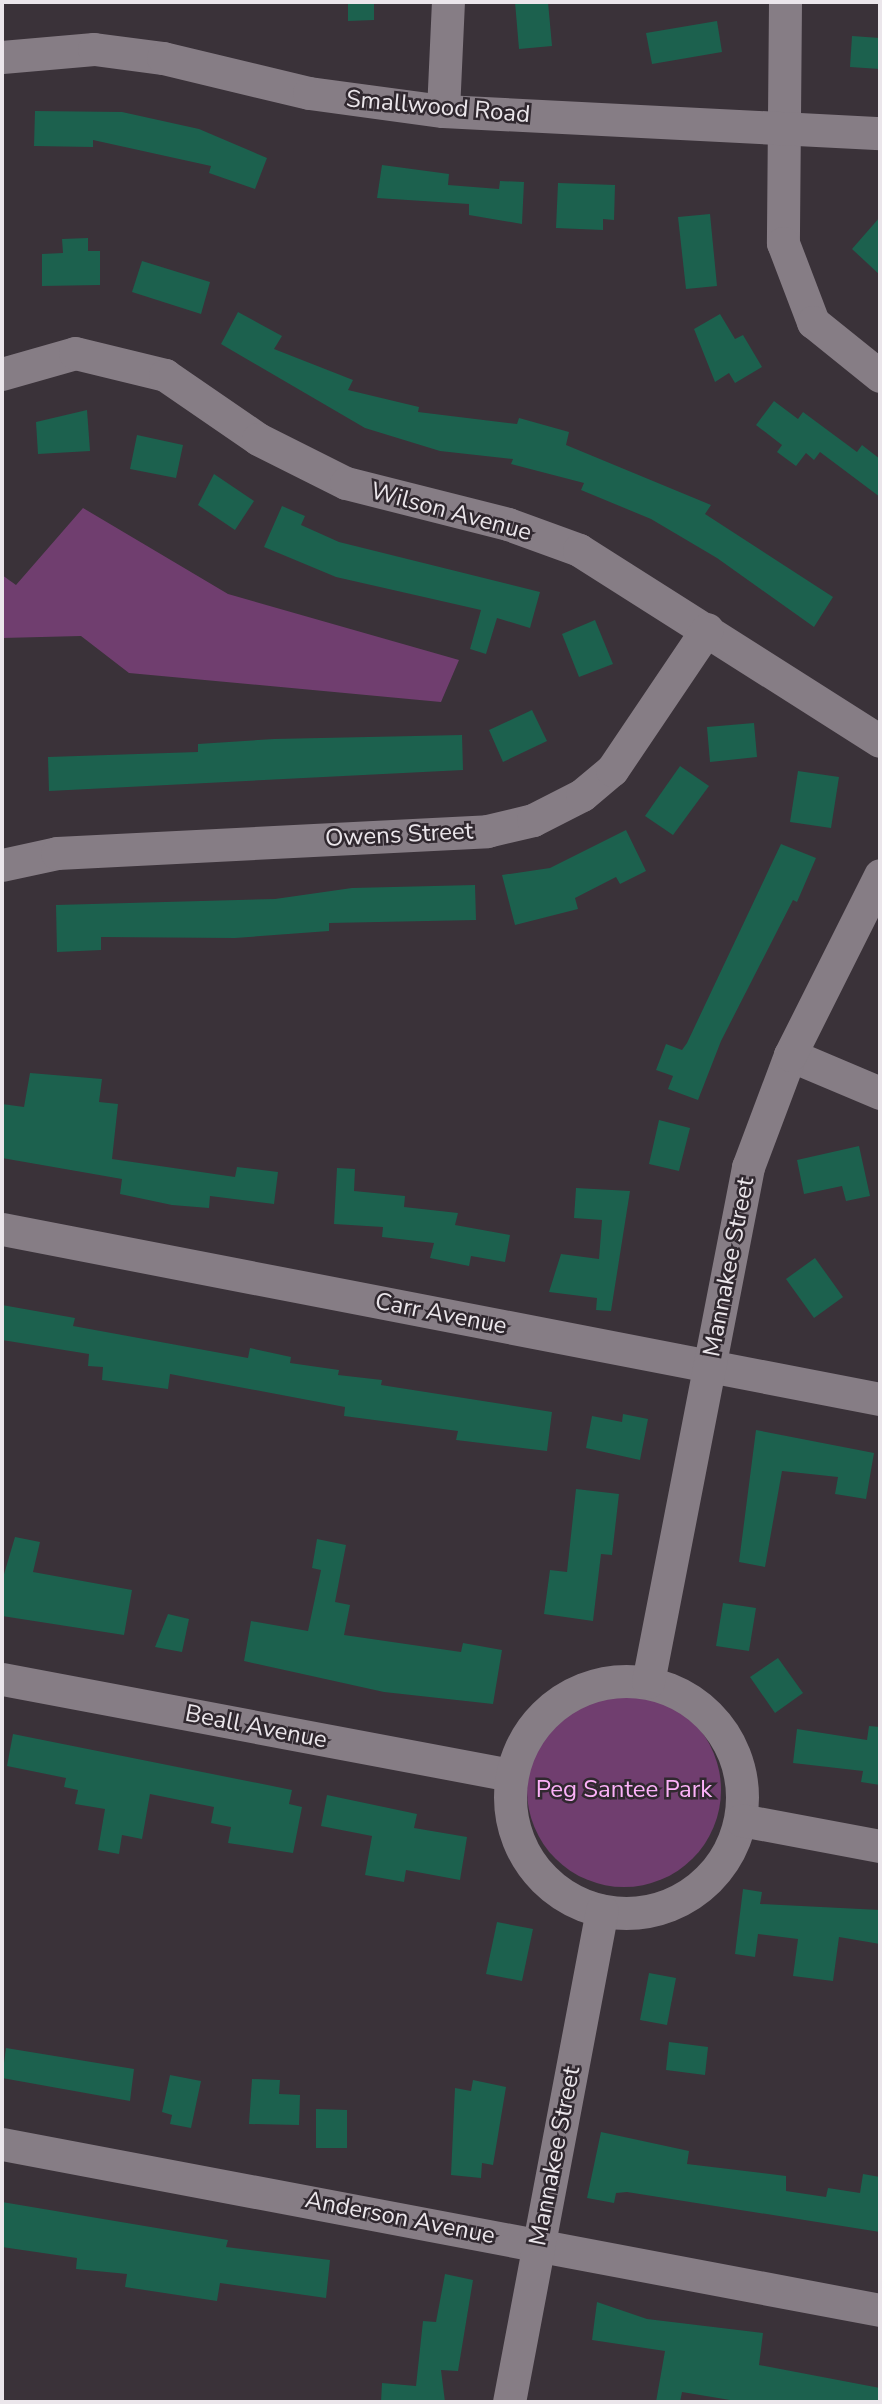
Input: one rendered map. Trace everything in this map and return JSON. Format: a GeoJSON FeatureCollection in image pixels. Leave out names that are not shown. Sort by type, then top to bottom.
{"type":"FeatureCollection","features":[{"type":"Feature","properties":{"kind":"street"},"geometry":{"type":"LineString","coordinates":[[443,111],[448,2]]}},
{"type":"Feature","properties":{"kind":"street"},"geometry":{"type":"LineString","coordinates":[[785,2],[783,243],[795,288],[813,322],[880,376]]}},
{"type":"Feature","properties":{"kind":"street","name":"Smallwood Road"},"geometry":{"type":"LineString","coordinates":[[2,57],[94,49],[163,58],[309,93],[443,111],[880,133]]}},
{"type":"Feature","properties":{"kind":"street","name":"Wilson Avenue"},"geometry":{"type":"LineString","coordinates":[[2,374],[75,353],[135,363],[165,375],[258,439],[346,484],[508,524],[579,550],[707,628],[880,741]]}},
{"type":"Feature","properties":{"kind":"street","name":"Owens Street"},"geometry":{"type":"LineString","coordinates":[[2,865],[57,853],[487,831],[533,820],[582,795],[612,770],[707,628]]}},
{"type":"Feature","properties":{"kind":"street","name":"Mannakee Street"},"geometry":{"type":"LineString","coordinates":[[648,1682],[748,1167],[790,1055],[880,875]]}},
{"type":"Feature","properties":{"kind":"street"},"geometry":{"type":"LineString","coordinates":[[790,1055],[880,1093]]}},
{"type":"Feature","properties":{"kind":"street","name":"Carr Avenue"},"geometry":{"type":"LineString","coordinates":[[2,1229],[880,1399]]}},
{"type":"Feature","properties":{"kind":"street","name":"Beall Avenue"},"geometry":{"type":"LineString","coordinates":[[2,1679],[511,1775]]}},
{"type":"Feature","properties":{"kind":"street"},"geometry":{"type":"LineString","coordinates":[[611,1681],[648,1682],[683,1694],[719,1727],[743,1783],[741,1820],[728,1855],[705,1883],[650,1910],[601,1911],[568,1898],[539,1876],[519,1846],[509,1811],[511,1775],[523,1741],[545,1712],[576,1691],[611,1681]]}},
{"type":"Feature","properties":{"kind":"street"},"geometry":{"type":"LineString","coordinates":[[741,1820],[880,1846]]}},
{"type":"Feature","properties":{"kind":"street","name":"Mannakee Street"},"geometry":{"type":"LineString","coordinates":[[509,2402],[601,1911]]}},
{"type":"Feature","properties":{"kind":"street","name":"Anderson Avenue"},"geometry":{"type":"LineString","coordinates":[[2,2144],[880,2310]]}},
{"type":"Feature","properties":{"kind":"green space"},"geometry":{"type":"Polygon","coordinates":[[[83,508],[228,594],[459,660],[441,702],[129,673],[81,636],[2,638],[2,575],[16,585],[83,508]]]}},
{"type":"Feature","properties":{"kind":"green space","name":"Peg Santee Park"},"geometry":{"type":"Polygon","coordinates":[[[624,1693],[643,1694],[661,1700],[693,1721],[714,1753],[720,1771],[720,1809],[714,1827],[693,1859],[661,1880],[643,1886],[624,1887],[605,1886],[587,1880],[555,1859],[534,1827],[528,1809],[527,1790],[528,1771],[534,1753],[555,1721],[587,1700],[605,1694],[624,1693]]]}},
{"type":"Feature","properties":{"kind":"building"},"geometry":{"type":"Polygon","coordinates":[[[348,2],[374,2],[374,20],[348,21],[348,2]]]}},
{"type":"Feature","properties":{"kind":"building"},"geometry":{"type":"Polygon","coordinates":[[[515,2],[548,2],[552,46],[519,49],[515,2]]]}},
{"type":"Feature","properties":{"kind":"building"},"geometry":{"type":"Polygon","coordinates":[[[717,21],[722,52],[652,64],[646,33],[717,21]]]}},
{"type":"Feature","properties":{"kind":"building"},"geometry":{"type":"Polygon","coordinates":[[[852,36],[880,38],[880,69],[850,67],[852,36]]]}},
{"type":"Feature","properties":{"kind":"building"},"geometry":{"type":"Polygon","coordinates":[[[35,111],[122,112],[199,129],[267,158],[255,189],[209,173],[211,166],[93,140],[93,147],[34,146],[35,111]]]}},
{"type":"Feature","properties":{"kind":"building"},"geometry":{"type":"Polygon","coordinates":[[[382,165],[449,174],[448,185],[499,189],[500,181],[524,182],[522,224],[469,215],[469,204],[377,198],[382,165]]]}},
{"type":"Feature","properties":{"kind":"building"},"geometry":{"type":"Polygon","coordinates":[[[558,183],[615,185],[614,220],[603,219],[603,230],[556,228],[558,183]]]}},
{"type":"Feature","properties":{"kind":"building"},"geometry":{"type":"Polygon","coordinates":[[[710,214],[717,286],[686,289],[678,217],[710,214]]]}},
{"type":"Feature","properties":{"kind":"building"},"geometry":{"type":"Polygon","coordinates":[[[880,217],[880,275],[852,249],[880,217]]]}},
{"type":"Feature","properties":{"kind":"building"},"geometry":{"type":"Polygon","coordinates":[[[88,238],[88,251],[100,251],[100,285],[42,286],[42,254],[63,253],[62,239],[88,238]]]}},
{"type":"Feature","properties":{"kind":"building"},"geometry":{"type":"Polygon","coordinates":[[[142,261],[210,282],[201,314],[132,292],[142,261]]]}},
{"type":"Feature","properties":{"kind":"building"},"geometry":{"type":"Polygon","coordinates":[[[238,312],[282,336],[274,349],[353,380],[348,390],[419,407],[418,412],[517,424],[519,418],[569,432],[566,445],[711,505],[705,514],[833,597],[814,627],[717,558],[651,519],[581,490],[584,483],[511,464],[513,459],[440,451],[365,428],[221,344],[238,312]]]}},
{"type":"Feature","properties":{"kind":"building"},"geometry":{"type":"Polygon","coordinates":[[[720,314],[735,339],[743,335],[762,367],[735,383],[729,373],[715,382],[694,329],[720,314]]]}},
{"type":"Feature","properties":{"kind":"building"},"geometry":{"type":"Polygon","coordinates":[[[774,401],[798,419],[803,412],[857,452],[862,445],[880,459],[880,497],[820,452],[814,460],[806,453],[796,466],[777,452],[782,445],[756,425],[774,401]]]}},
{"type":"Feature","properties":{"kind":"building"},"geometry":{"type":"Polygon","coordinates":[[[87,410],[90,451],[38,454],[36,422],[87,410]]]}},
{"type":"Feature","properties":{"kind":"building"},"geometry":{"type":"Polygon","coordinates":[[[137,435],[183,445],[176,478],[130,469],[137,435]]]}},
{"type":"Feature","properties":{"kind":"building"},"geometry":{"type":"Polygon","coordinates":[[[214,474],[254,501],[235,530],[198,505],[214,474]]]}},
{"type":"Feature","properties":{"kind":"building"},"geometry":{"type":"Polygon","coordinates":[[[282,506],[305,516],[301,525],[339,542],[540,592],[530,628],[497,618],[486,654],[470,649],[481,610],[336,577],[264,547],[282,506]]]}},
{"type":"Feature","properties":{"kind":"building"},"geometry":{"type":"Polygon","coordinates":[[[595,620],[613,664],[579,677],[562,634],[595,620]]]}},
{"type":"Feature","properties":{"kind":"building"},"geometry":{"type":"Polygon","coordinates":[[[532,710],[547,741],[503,762],[489,730],[532,710]]]}},
{"type":"Feature","properties":{"kind":"building"},"geometry":{"type":"Polygon","coordinates":[[[754,723],[757,757],[710,762],[707,727],[754,723]]]}},
{"type":"Feature","properties":{"kind":"building"},"geometry":{"type":"Polygon","coordinates":[[[462,735],[463,770],[49,791],[48,757],[198,752],[198,744],[274,739],[462,735]]]}},
{"type":"Feature","properties":{"kind":"building"},"geometry":{"type":"Polygon","coordinates":[[[680,766],[709,786],[673,835],[645,816],[680,766]]]}},
{"type":"Feature","properties":{"kind":"building"},"geometry":{"type":"Polygon","coordinates":[[[798,771],[839,777],[831,828],[790,822],[798,771]]]}},
{"type":"Feature","properties":{"kind":"building"},"geometry":{"type":"Polygon","coordinates":[[[626,830],[646,871],[620,884],[616,877],[575,898],[578,909],[515,925],[502,875],[550,868],[626,830]]]}},
{"type":"Feature","properties":{"kind":"building"},"geometry":{"type":"Polygon","coordinates":[[[781,844],[816,858],[797,902],[793,900],[721,1041],[698,1100],[668,1089],[673,1076],[656,1070],[666,1044],[682,1050],[687,1043],[781,844]]]}},
{"type":"Feature","properties":{"kind":"building"},"geometry":{"type":"Polygon","coordinates":[[[475,885],[476,920],[329,923],[329,931],[235,938],[101,937],[101,950],[57,952],[56,905],[275,899],[352,888],[475,885]]]}},
{"type":"Feature","properties":{"kind":"building"},"geometry":{"type":"Polygon","coordinates":[[[30,1073],[102,1079],[99,1102],[118,1104],[112,1159],[235,1177],[237,1167],[278,1172],[274,1204],[210,1196],[209,1208],[172,1205],[120,1194],[122,1179],[2,1158],[2,1104],[24,1107],[30,1073]]]}},
{"type":"Feature","properties":{"kind":"building"},"geometry":{"type":"Polygon","coordinates":[[[659,1120],[690,1128],[679,1171],[649,1164],[659,1120]]]}},
{"type":"Feature","properties":{"kind":"building"},"geometry":{"type":"Polygon","coordinates":[[[859,1146],[870,1196],[846,1201],[842,1186],[804,1194],[797,1160],[859,1146]]]}},
{"type":"Feature","properties":{"kind":"building"},"geometry":{"type":"Polygon","coordinates":[[[337,1168],[355,1169],[354,1191],[405,1196],[404,1207],[458,1213],[455,1225],[510,1235],[505,1262],[471,1256],[469,1266],[430,1258],[434,1243],[382,1237],[383,1227],[334,1224],[337,1168]]]}},
{"type":"Feature","properties":{"kind":"building"},"geometry":{"type":"Polygon","coordinates":[[[576,1188],[630,1191],[611,1311],[596,1310],[597,1298],[549,1292],[561,1254],[599,1259],[602,1220],[574,1218],[576,1188]]]}},
{"type":"Feature","properties":{"kind":"building"},"geometry":{"type":"Polygon","coordinates":[[[815,1258],[843,1297],[814,1318],[786,1279],[815,1258]]]}},
{"type":"Feature","properties":{"kind":"building"},"geometry":{"type":"Polygon","coordinates":[[[2,1305],[75,1318],[73,1326],[248,1358],[250,1348],[291,1357],[290,1363],[339,1370],[338,1375],[382,1380],[381,1385],[552,1412],[547,1451],[456,1440],[458,1431],[344,1416],[345,1407],[170,1374],[168,1389],[102,1380],[103,1367],[88,1366],[89,1354],[2,1340],[2,1305]]]}},
{"type":"Feature","properties":{"kind":"building"},"geometry":{"type":"Polygon","coordinates":[[[623,1414],[648,1419],[640,1460],[586,1448],[592,1416],[622,1422],[623,1414]]]}},
{"type":"Feature","properties":{"kind":"building"},"geometry":{"type":"Polygon","coordinates":[[[756,1430],[874,1453],[866,1499],[835,1494],[838,1477],[782,1471],[765,1567],[739,1562],[756,1430]]]}},
{"type":"Feature","properties":{"kind":"building"},"geometry":{"type":"Polygon","coordinates":[[[576,1489],[619,1494],[612,1555],[601,1554],[593,1621],[544,1614],[550,1570],[567,1572],[576,1489]]]}},
{"type":"Feature","properties":{"kind":"building"},"geometry":{"type":"Polygon","coordinates":[[[15,1537],[40,1542],[33,1572],[132,1590],[124,1635],[2,1616],[2,1581],[15,1537]]]}},
{"type":"Feature","properties":{"kind":"building"},"geometry":{"type":"Polygon","coordinates":[[[317,1539],[346,1545],[335,1602],[350,1605],[344,1635],[461,1652],[463,1643],[502,1650],[493,1704],[384,1692],[244,1661],[251,1621],[308,1631],[321,1570],[312,1568],[317,1539]]]}},
{"type":"Feature","properties":{"kind":"building"},"geometry":{"type":"Polygon","coordinates":[[[723,1603],[756,1608],[749,1651],[716,1646],[723,1603]]]}},
{"type":"Feature","properties":{"kind":"building"},"geometry":{"type":"Polygon","coordinates":[[[168,1614],[189,1619],[182,1652],[155,1647],[168,1614]]]}},
{"type":"Feature","properties":{"kind":"building"},"geometry":{"type":"Polygon","coordinates":[[[778,1658],[803,1693],[775,1713],[750,1677],[778,1658]]]}},
{"type":"Feature","properties":{"kind":"building"},"geometry":{"type":"Polygon","coordinates":[[[869,1726],[880,1727],[880,1785],[861,1782],[863,1771],[793,1763],[797,1729],[867,1740],[869,1726]]]}},
{"type":"Feature","properties":{"kind":"building"},"geometry":{"type":"Polygon","coordinates":[[[13,1734],[292,1790],[289,1804],[302,1807],[293,1853],[228,1843],[231,1827],[211,1823],[214,1807],[150,1794],[142,1839],[122,1835],[119,1854],[98,1850],[105,1809],[75,1804],[78,1790],[64,1787],[66,1778],[7,1766],[13,1734]]]}},
{"type":"Feature","properties":{"kind":"building"},"geometry":{"type":"Polygon","coordinates":[[[327,1795],[417,1814],[414,1828],[467,1837],[460,1880],[406,1870],[404,1882],[365,1875],[372,1836],[321,1826],[327,1795]]]}},
{"type":"Feature","properties":{"kind":"building"},"geometry":{"type":"Polygon","coordinates":[[[743,1889],[762,1892],[760,1904],[880,1910],[880,1944],[839,1937],[833,1981],[793,1976],[798,1939],[758,1934],[755,1957],[735,1954],[743,1889]]]}},
{"type":"Feature","properties":{"kind":"building"},"geometry":{"type":"Polygon","coordinates":[[[497,1922],[533,1929],[522,1981],[486,1974],[497,1922]]]}},
{"type":"Feature","properties":{"kind":"building"},"geometry":{"type":"Polygon","coordinates":[[[649,1973],[676,1978],[667,2025],[640,2020],[649,1973]]]}},
{"type":"Feature","properties":{"kind":"building"},"geometry":{"type":"Polygon","coordinates":[[[669,2042],[708,2047],[705,2075],[666,2070],[669,2042]]]}},
{"type":"Feature","properties":{"kind":"building"},"geometry":{"type":"Polygon","coordinates":[[[6,2048],[134,2069],[130,2101],[2,2078],[6,2048]]]}},
{"type":"Feature","properties":{"kind":"building"},"geometry":{"type":"Polygon","coordinates":[[[170,2075],[201,2081],[191,2128],[170,2124],[172,2115],[162,2112],[170,2075]]]}},
{"type":"Feature","properties":{"kind":"building"},"geometry":{"type":"Polygon","coordinates":[[[252,2079],[280,2080],[279,2094],[300,2095],[299,2125],[249,2124],[252,2079]]]}},
{"type":"Feature","properties":{"kind":"building"},"geometry":{"type":"Polygon","coordinates":[[[473,2080],[506,2087],[493,2165],[482,2163],[481,2178],[451,2175],[455,2088],[471,2091],[473,2080]]]}},
{"type":"Feature","properties":{"kind":"building"},"geometry":{"type":"Polygon","coordinates":[[[316,2109],[347,2110],[347,2148],[316,2148],[316,2109]]]}},
{"type":"Feature","properties":{"kind":"building"},"geometry":{"type":"Polygon","coordinates":[[[601,2132],[689,2151],[687,2164],[786,2176],[786,2191],[826,2197],[828,2188],[860,2193],[863,2174],[880,2177],[880,2232],[627,2192],[616,2193],[614,2203],[587,2198],[601,2132]]]}},
{"type":"Feature","properties":{"kind":"building"},"geometry":{"type":"Polygon","coordinates":[[[2,2202],[228,2240],[226,2247],[330,2260],[326,2298],[220,2283],[217,2301],[125,2287],[127,2274],[76,2269],[77,2258],[2,2247],[2,2202]]]}},
{"type":"Feature","properties":{"kind":"building"},"geometry":{"type":"Polygon","coordinates":[[[445,2274],[473,2280],[458,2371],[441,2370],[445,2402],[381,2402],[382,2383],[416,2386],[423,2321],[436,2322],[445,2274]]]}},
{"type":"Feature","properties":{"kind":"building"},"geometry":{"type":"Polygon","coordinates":[[[597,2302],[647,2319],[763,2333],[759,2365],[880,2388],[880,2402],[742,2402],[682,2392],[680,2402],[656,2402],[665,2351],[592,2340],[597,2302]]]}}]}
